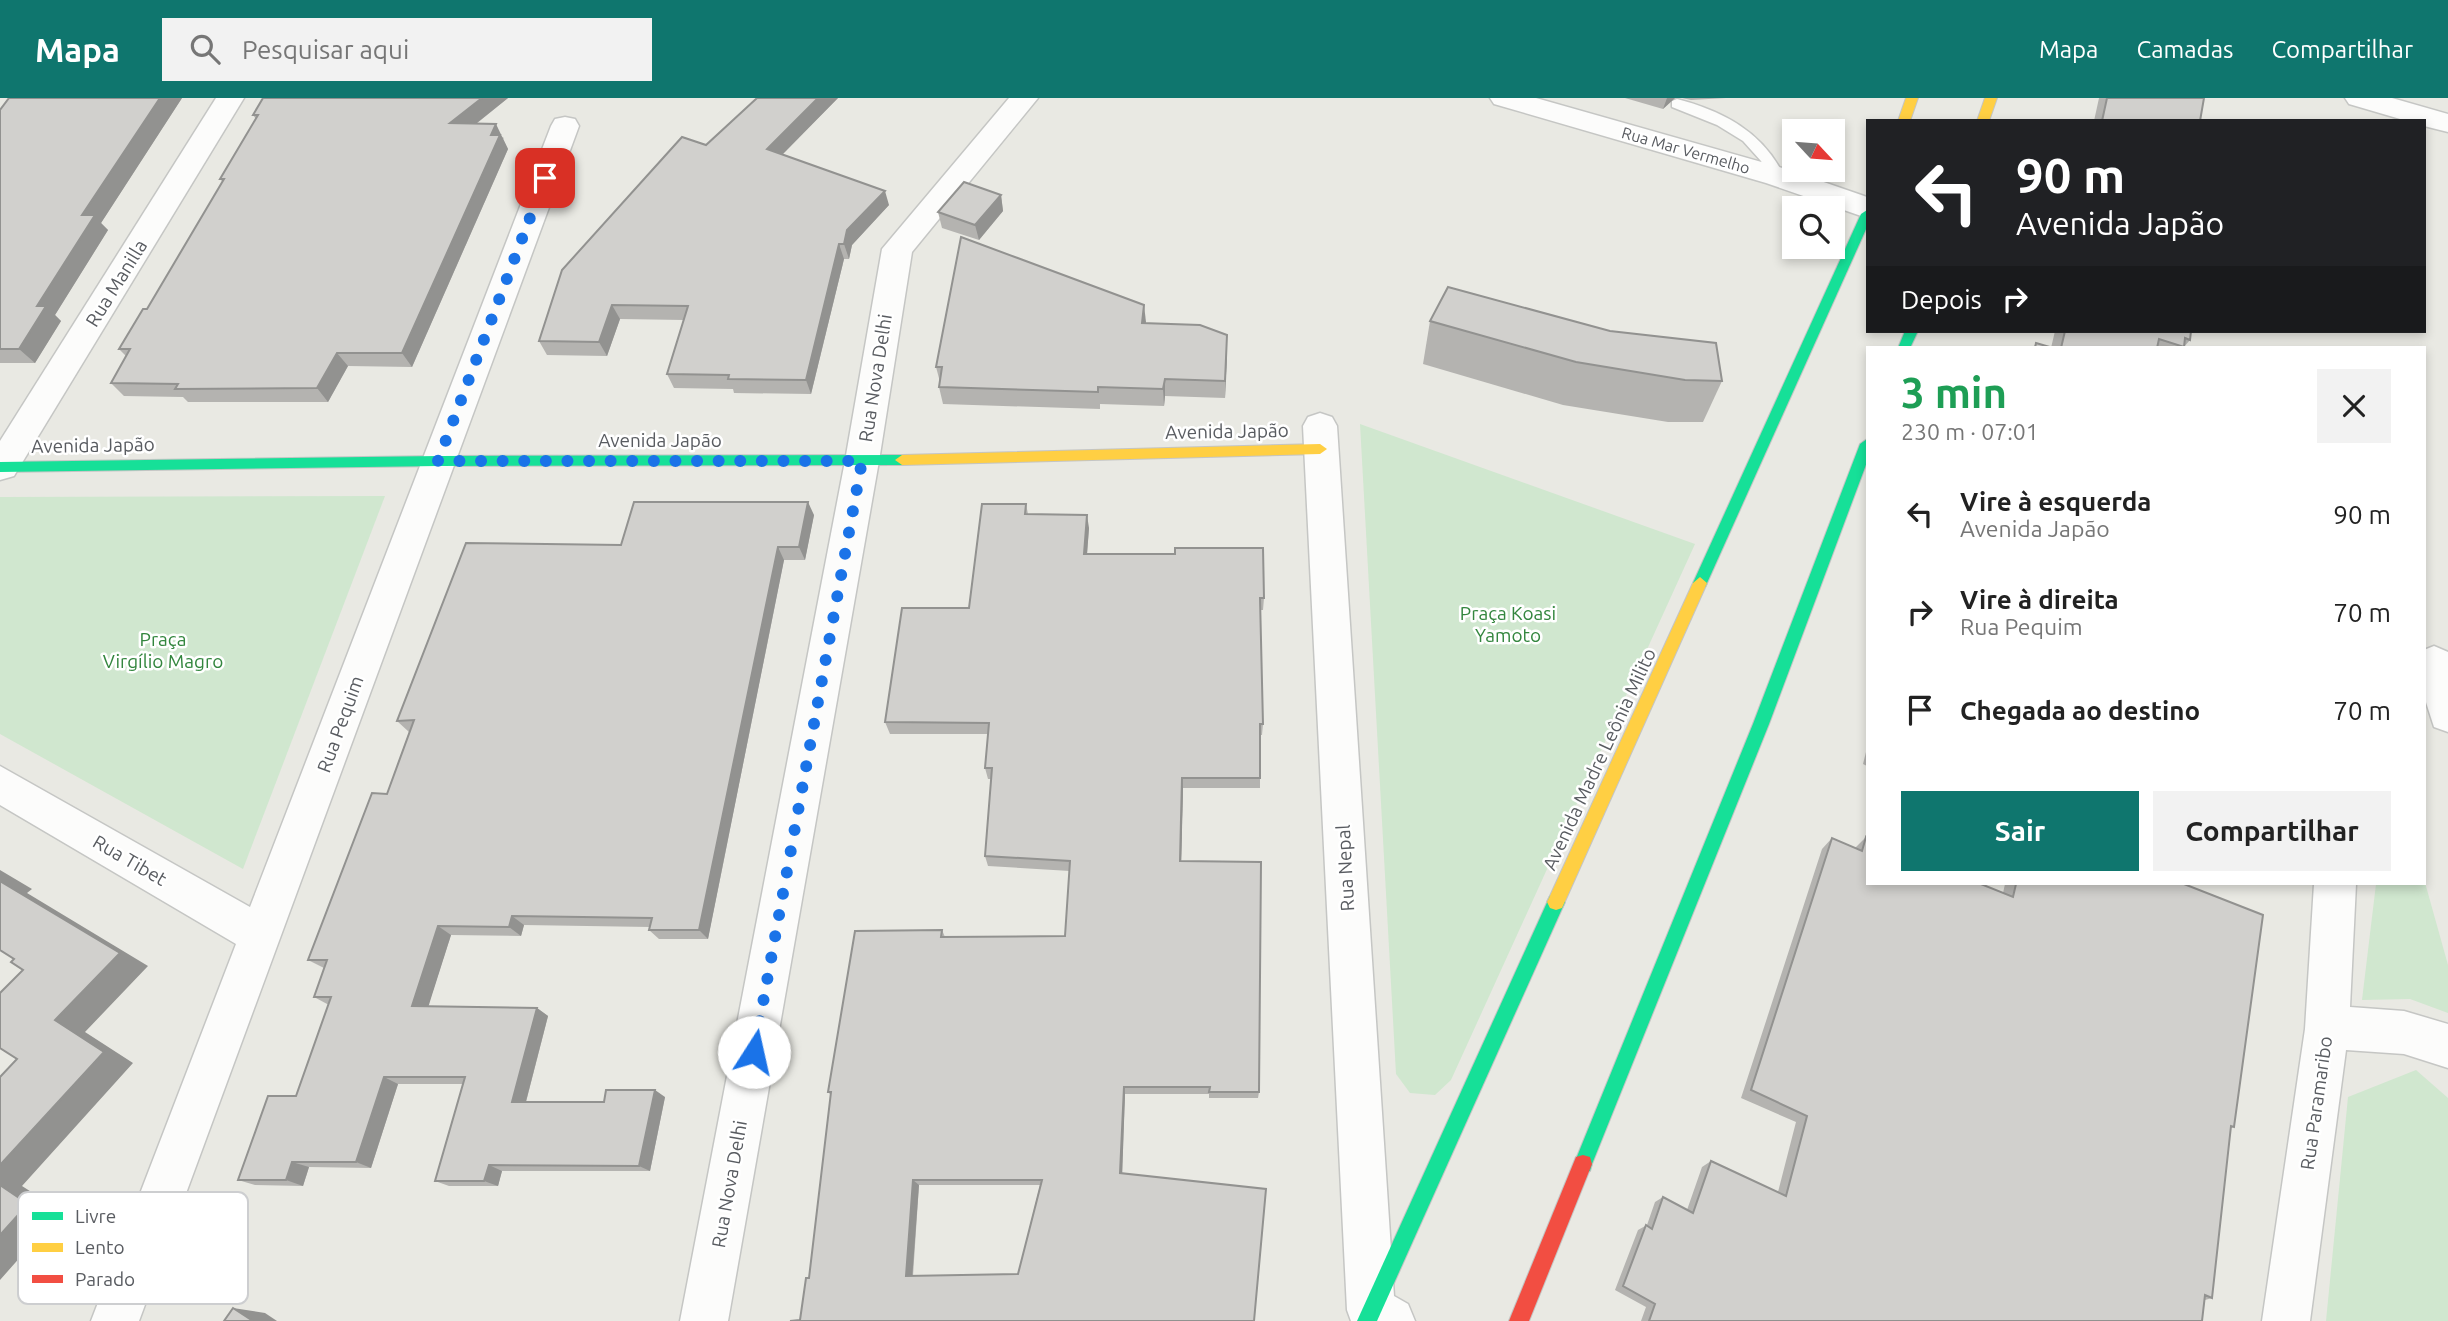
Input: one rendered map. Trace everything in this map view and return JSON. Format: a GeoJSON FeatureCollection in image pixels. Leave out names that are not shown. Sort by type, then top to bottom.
{"type":"FeatureCollection","features":[{"type":"Feature","properties":{"kind":"main road"},"geometry":{"type":"LineString","coordinates":[[1905,119],[1912,98]]}},
{"type":"Feature","properties":{"kind":"main road"},"geometry":{"type":"LineString","coordinates":[[1984,119],[1991,98]]}},
{"type":"Feature","properties":{"kind":"main road","name":"Avenida Madre Leônia Milito"},"geometry":{"type":"LineString","coordinates":[[1376,1317],[1866,216]]}},
{"type":"Feature","properties":{"kind":"main road","name":"Avenida Japão"},"geometry":{"type":"LineString","coordinates":[[1,467],[438,461],[862,461],[1320,438]]}},
{"type":"Feature","properties":{"kind":"main road"},"geometry":{"type":"LineString","coordinates":[[1519,1321],[1761,724],[1866,449]]}},
{"type":"Feature","properties":{"kind":"street","name":"Rua Manilla"},"geometry":{"type":"LineString","coordinates":[[1,467],[230,98]]}},
{"type":"Feature","properties":{"kind":"street","name":"Rua Nova Delhi"},"geometry":{"type":"LineString","coordinates":[[704,1321],[862,461],[897,248],[1024,98]]}},
{"type":"Feature","properties":{"kind":"street","name":"Rua Mar Vermelho"},"geometry":{"type":"LineString","coordinates":[[1504,98],[1776,176],[1866,208]]}},
{"type":"Feature","properties":{"kind":"street"},"geometry":{"type":"LineString","coordinates":[[2359,98],[2448,123]]}},
{"type":"Feature","properties":{"kind":"street","name":"Rua Pequim"},"geometry":{"type":"LineString","coordinates":[[164,1192],[565,126]]}},
{"type":"Feature","properties":{"kind":"street","name":"Rua Nepal"},"geometry":{"type":"LineString","coordinates":[[1320,438],[1376,1317]]}},
{"type":"Feature","properties":{"kind":"street"},"geometry":{"type":"LineString","coordinates":[[2435,663],[2448,715]]}},
{"type":"Feature","properties":{"kind":"street","name":"Rua Tibet"},"geometry":{"type":"LineString","coordinates":[[0,784],[261,936]]}},
{"type":"Feature","properties":{"kind":"street","name":"Rua Paramaribo"},"geometry":{"type":"LineString","coordinates":[[2286,1321],[2327,1029],[2334,885]]}},
{"type":"Feature","properties":{"kind":"street"},"geometry":{"type":"LineString","coordinates":[[2327,1029],[2359,1027],[2418,1035],[2448,1046]]}},
{"type":"Feature","properties":{"kind":"street","name":"Rua Pequim"},"geometry":{"type":"LineString","coordinates":[[115,1321],[121,1304]]}},
{"type":"Feature","properties":{"kind":"lane"},"geometry":{"type":"LineString","coordinates":[[1677,104],[1744,131],[1772,166],[1776,176]]}},
{"type":"Feature","properties":{"kind":"green space","name":"Praça Koasi Yamoto"},"geometry":{"type":"Polygon","coordinates":[[[1360,424],[1695,544],[1451,1080],[1435,1095],[1410,1093],[1396,1074],[1360,424]]]}},
{"type":"Feature","properties":{"kind":"green space","name":"Praça Virgílio Magro"},"geometry":{"type":"Polygon","coordinates":[[[385,496],[243,869],[0,734],[0,497],[385,496]]]}},
{"type":"Feature","properties":{"kind":"green space"},"geometry":{"type":"Polygon","coordinates":[[[2376,885],[2426,885],[2448,965],[2448,1013],[2410,999],[2362,1000],[2376,885]]]}},
{"type":"Feature","properties":{"kind":"green space"},"geometry":{"type":"Polygon","coordinates":[[[2416,1070],[2448,1098],[2448,1321],[2326,1321],[2348,1097],[2416,1070]]]}},
{"type":"Feature","properties":{"kind":"building"},"geometry":{"type":"Polygon","coordinates":[[[9,98],[160,98],[82,215],[95,215],[37,306],[46,306],[19,349],[0,349],[0,110],[9,98]]]}},
{"type":"Feature","properties":{"kind":"building"},"geometry":{"type":"Polygon","coordinates":[[[263,98],[482,98],[450,123],[496,124],[491,135],[500,135],[402,353],[337,353],[317,388],[175,389],[178,384],[111,383],[130,349],[119,349],[143,309],[147,309],[224,179],[220,179],[258,115],[253,115],[263,98]]]}},
{"type":"Feature","properties":{"kind":"building"},"geometry":{"type":"Polygon","coordinates":[[[757,98],[818,98],[767,149],[885,191],[847,230],[844,244],[839,244],[806,380],[728,379],[729,375],[667,374],[688,306],[612,305],[599,342],[539,341],[562,270],[682,137],[706,145],[757,98]]]}},
{"type":"Feature","properties":{"kind":"building"},"geometry":{"type":"Polygon","coordinates":[[[2107,98],[2204,98],[2200,119],[2102,119],[2107,98]]]}},
{"type":"Feature","properties":{"kind":"building"},"geometry":{"type":"Polygon","coordinates":[[[964,182],[1001,195],[975,225],[938,212],[964,182]]]}},
{"type":"Feature","properties":{"kind":"building"},"geometry":{"type":"Polygon","coordinates":[[[961,237],[1144,305],[1142,323],[1200,325],[1227,335],[1225,381],[1165,379],[1163,389],[1098,387],[1098,392],[939,387],[942,367],[936,367],[961,237]]]}},
{"type":"Feature","properties":{"kind":"building"},"geometry":{"type":"Polygon","coordinates":[[[1448,287],[1610,331],[1716,343],[1722,381],[1685,380],[1576,362],[1430,321],[1448,287]]]}},
{"type":"Feature","properties":{"kind":"building"},"geometry":{"type":"Polygon","coordinates":[[[2065,333],[2191,333],[2190,340],[2185,338],[2184,346],[2159,339],[2157,346],[2061,346],[2065,333]]]}},
{"type":"Feature","properties":{"kind":"building"},"geometry":{"type":"Polygon","coordinates":[[[634,502],[808,502],[799,547],[778,547],[699,930],[649,930],[652,918],[512,916],[509,927],[438,926],[412,1006],[537,1008],[512,1102],[604,1102],[606,1090],[655,1090],[639,1166],[489,1165],[484,1181],[435,1181],[465,1077],[384,1077],[356,1162],[292,1162],[286,1180],[238,1180],[268,1096],[296,1096],[331,997],[314,997],[327,960],[308,960],[372,793],[387,794],[414,720],[397,721],[466,543],[621,545],[634,502]]]}},
{"type":"Feature","properties":{"kind":"building"},"geometry":{"type":"Polygon","coordinates":[[[982,504],[1026,504],[1025,514],[1087,515],[1084,554],[1175,554],[1175,548],[1263,548],[1264,598],[1260,598],[1263,724],[1260,724],[1260,778],[1182,778],[1180,861],[1261,862],[1259,1092],[1209,1092],[1210,1087],[1124,1087],[1120,1173],[1266,1189],[1254,1321],[790,1321],[800,1320],[806,1278],[809,1278],[831,1092],[828,1092],[855,931],[942,930],[941,937],[1065,936],[1070,861],[985,856],[992,768],[985,768],[989,723],[885,722],[902,608],[969,608],[982,504]],[[913,1180],[906,1276],[1018,1274],[1042,1180],[913,1180]]]}},
{"type":"Feature","properties":{"kind":"building"},"geometry":{"type":"Polygon","coordinates":[[[1866,837],[1866,885],[1983,885],[2013,897],[2016,885],[2187,885],[2263,915],[2234,1127],[2231,1126],[2212,1298],[2205,1295],[2202,1321],[1649,1321],[1655,1304],[1623,1286],[1646,1225],[1652,1229],[1663,1197],[1693,1213],[1711,1161],[1786,1196],[1807,1116],[1751,1090],[1832,838],[1862,851],[1866,837]]]}},
{"type":"Feature","properties":{"kind":"building"},"geometry":{"type":"Polygon","coordinates":[[[0,881],[120,953],[55,1020],[104,1052],[0,1165],[0,1077],[17,1059],[0,1048],[0,993],[23,970],[11,962],[14,959],[0,950],[0,881]]]}},
{"type":"Feature","properties":{"kind":"building"},"geometry":{"type":"Polygon","coordinates":[[[0,1185],[18,1197],[18,1215],[0,1235],[0,1185]]]}},
{"type":"Feature","properties":{"kind":"building"},"geometry":{"type":"Polygon","coordinates":[[[233,1308],[253,1321],[224,1321],[233,1308]]]}},
{"type":"Feature","properties":{"kind":"traffic: fast"},"geometry":{"type":"LineString","coordinates":[[1700,583],[1866,216]]}},
{"type":"Feature","properties":{"kind":"traffic: fast"},"geometry":{"type":"LineString","coordinates":[[1905,346],[1910,333]]}},
{"type":"Feature","properties":{"kind":"traffic: fast"},"geometry":{"type":"LineString","coordinates":[[1583,1164],[1761,724],[1866,447]]}},
{"type":"Feature","properties":{"kind":"traffic: fast"},"geometry":{"type":"LineString","coordinates":[[0,467],[438,461],[902,460]]}},
{"type":"Feature","properties":{"kind":"traffic: fast"},"geometry":{"type":"LineString","coordinates":[[1367,1321],[1556,902]]}},
{"type":"Feature","properties":{"kind":"traffic: slow"},"geometry":{"type":"LineString","coordinates":[[1905,119],[1912,98]]}},
{"type":"Feature","properties":{"kind":"traffic: slow"},"geometry":{"type":"LineString","coordinates":[[1984,119],[1991,98]]}},
{"type":"Feature","properties":{"kind":"traffic: slow"},"geometry":{"type":"LineString","coordinates":[[902,460],[1320,449]]}},
{"type":"Feature","properties":{"kind":"traffic: slow"},"geometry":{"type":"LineString","coordinates":[[1556,902],[1700,583]]}},
{"type":"Feature","properties":{"kind":"traffic: jam"},"geometry":{"type":"LineString","coordinates":[[1519,1321],[1583,1164]]}},
{"type":"Feature","properties":{"kind":"route"},"geometry":{"type":"LineString","coordinates":[[545,178],[438,461],[862,461],[754,1052]]}}]}
